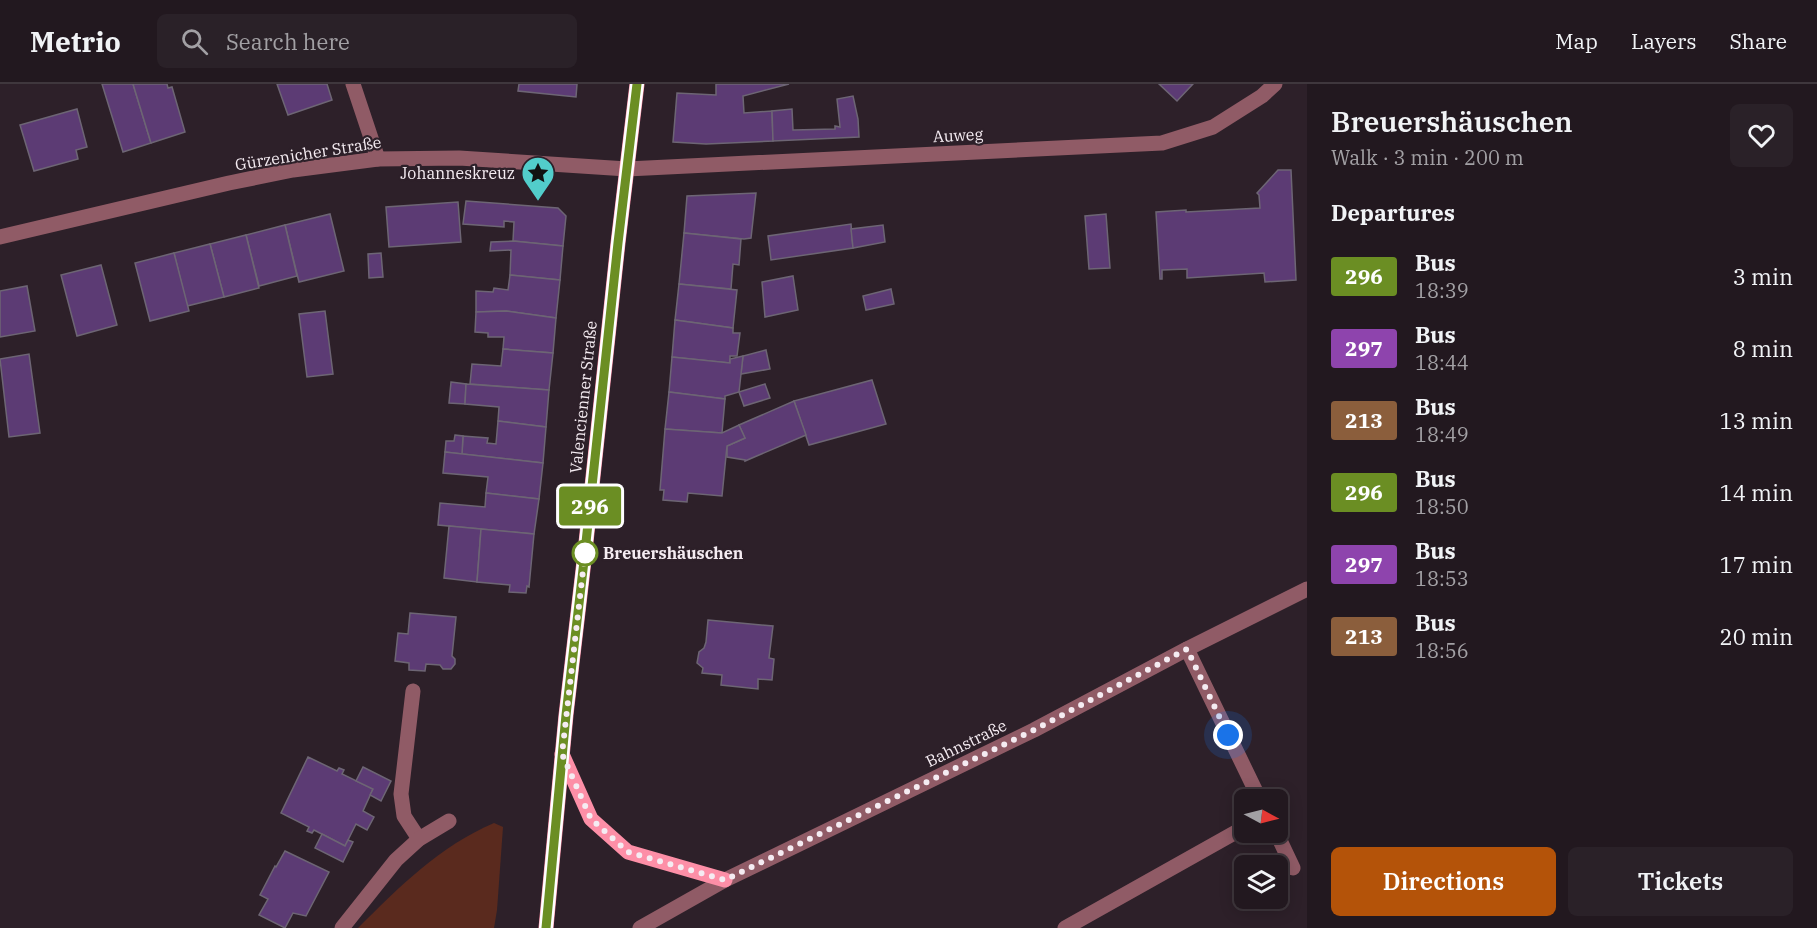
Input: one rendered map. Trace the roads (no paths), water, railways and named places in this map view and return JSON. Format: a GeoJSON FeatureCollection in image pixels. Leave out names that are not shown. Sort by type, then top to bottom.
{"type":"FeatureCollection","features":[{"type":"Feature","properties":{"kind":"main road","name":"Valencienner Straße"},"geometry":{"type":"LineString","coordinates":[[546,928],[562,754],[637,84]]}},
{"type":"Feature","properties":{"kind":"main road"},"geometry":{"type":"LineString","coordinates":[[562,754],[591,819],[628,852],[725,880]]}},
{"type":"Feature","properties":{"kind":"street"},"geometry":{"type":"LineString","coordinates":[[353,84],[378,159]]}},
{"type":"Feature","properties":{"kind":"street","name":"Auweg"},"geometry":{"type":"LineString","coordinates":[[627,169],[1162,143],[1214,127],[1262,96],[1275,84]]}},
{"type":"Feature","properties":{"kind":"street","name":"Gürzenicher Straße"},"geometry":{"type":"LineString","coordinates":[[0,237],[229,183],[293,170],[378,159],[459,158],[627,169]]}},
{"type":"Feature","properties":{"kind":"street","name":"Bahnstraße"},"geometry":{"type":"LineString","coordinates":[[640,928],[725,880],[1034,730],[1307,589]]}},
{"type":"Feature","properties":{"kind":"street"},"geometry":{"type":"LineString","coordinates":[[1187,649],[1255,789]]}},
{"type":"Feature","properties":{"kind":"street"},"geometry":{"type":"LineString","coordinates":[[413,691],[401,794],[404,816],[419,839]]}},
{"type":"Feature","properties":{"kind":"street"},"geometry":{"type":"LineString","coordinates":[[342,928],[396,860],[419,839],[449,821]]}},
{"type":"Feature","properties":{"kind":"street"},"geometry":{"type":"LineString","coordinates":[[1065,928],[1234,833]]}},
{"type":"Feature","properties":{"kind":"street"},"geometry":{"type":"LineString","coordinates":[[1281,843],[1293,868]]}},
{"type":"Feature","properties":{"kind":"place","name":"Johanneskreuz"},"geometry":{"type":"Point","coordinates":[538,202]}},
{"type":"Feature","properties":{"kind":"place","name":"Breuershäuschen"},"geometry":{"type":"Point","coordinates":[585,553]}}]}
